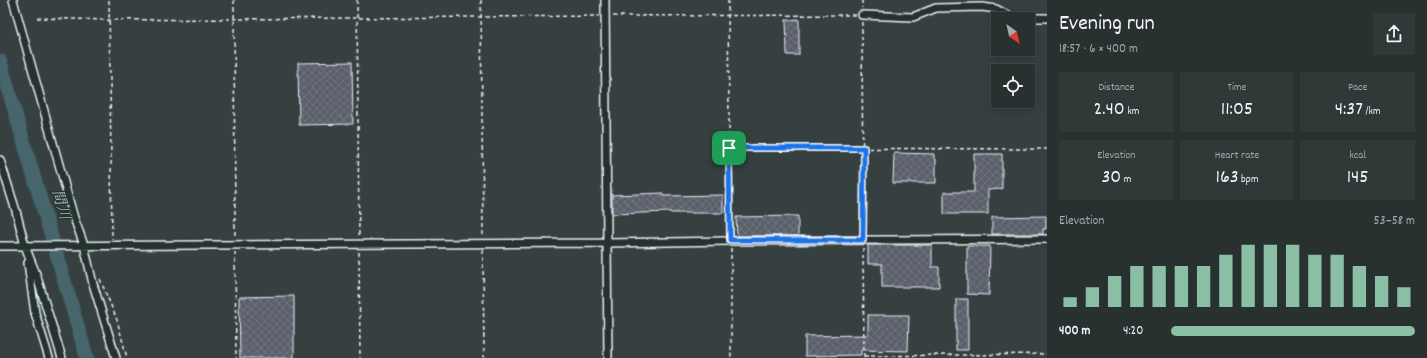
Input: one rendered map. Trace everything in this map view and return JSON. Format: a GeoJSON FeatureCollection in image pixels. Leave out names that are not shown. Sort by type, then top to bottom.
{"type":"FeatureCollection","features":[{"type":"Feature","properties":{"kind":"street"},"geometry":{"type":"LineString","coordinates":[[13,0],[36,77],[48,126],[82,246],[116,358]]}},
{"type":"Feature","properties":{"kind":"street"},"geometry":{"type":"LineString","coordinates":[[605,0],[608,358]]}},
{"type":"Feature","properties":{"kind":"street"},"geometry":{"type":"LineString","coordinates":[[862,15],[913,17],[936,8],[982,6],[996,9],[1013,18],[1047,18]]}},
{"type":"Feature","properties":{"kind":"street"},"geometry":{"type":"LineString","coordinates":[[0,160],[62,358]]}},
{"type":"Feature","properties":{"kind":"street"},"geometry":{"type":"LineString","coordinates":[[0,246],[1047,239]]}},
{"type":"Feature","properties":{"kind":"street"},"geometry":{"type":"LineString","coordinates":[[30,259],[28,262],[35,313],[49,358]]}},
{"type":"Feature","properties":{"kind":"path"},"geometry":{"type":"LineString","coordinates":[[109,0],[112,245]]}},
{"type":"Feature","properties":{"kind":"path"},"geometry":{"type":"LineString","coordinates":[[234,0],[236,358]]}},
{"type":"Feature","properties":{"kind":"path"},"geometry":{"type":"LineString","coordinates":[[357,0],[360,358]]}},
{"type":"Feature","properties":{"kind":"path"},"geometry":{"type":"LineString","coordinates":[[481,0],[484,358]]}},
{"type":"Feature","properties":{"kind":"path"},"geometry":{"type":"LineString","coordinates":[[728,0],[731,358]]}},
{"type":"Feature","properties":{"kind":"path"},"geometry":{"type":"LineString","coordinates":[[862,0],[864,357],[1047,354]]}},
{"type":"Feature","properties":{"kind":"path"},"geometry":{"type":"LineString","coordinates":[[37,18],[110,20],[862,15]]}},
{"type":"Feature","properties":{"kind":"path"},"geometry":{"type":"LineString","coordinates":[[729,148],[1047,149]]}},
{"type":"Feature","properties":{"kind":"path"},"geometry":{"type":"LineString","coordinates":[[98,276],[117,320],[127,358]]}},
{"type":"Feature","properties":{"kind":"building"},"geometry":{"type":"Polygon","coordinates":[[[799,19],[799,55],[787,55],[786,20],[799,19]]]}},
{"type":"Feature","properties":{"kind":"building"},"geometry":{"type":"Polygon","coordinates":[[[352,62],[353,124],[299,125],[298,63],[352,62]]]}},
{"type":"Feature","properties":{"kind":"building"},"geometry":{"type":"Polygon","coordinates":[[[894,153],[934,154],[934,159],[936,159],[936,183],[893,183],[894,153]]]}},
{"type":"Feature","properties":{"kind":"building"},"geometry":{"type":"Polygon","coordinates":[[[974,154],[1002,154],[1002,189],[988,190],[988,214],[944,214],[944,192],[974,192],[974,154]]]}},
{"type":"Feature","properties":{"kind":"building"},"geometry":{"type":"Polygon","coordinates":[[[663,193],[663,196],[723,195],[723,213],[671,212],[612,214],[612,195],[663,193]]]}},
{"type":"Feature","properties":{"kind":"building"},"geometry":{"type":"Polygon","coordinates":[[[798,216],[798,236],[737,236],[736,217],[798,216]]]}},
{"type":"Feature","properties":{"kind":"building"},"geometry":{"type":"Polygon","coordinates":[[[1046,216],[1046,229],[1043,229],[1043,234],[992,234],[992,217],[1046,216]]]}},
{"type":"Feature","properties":{"kind":"building"},"geometry":{"type":"Polygon","coordinates":[[[868,245],[932,245],[932,267],[939,267],[939,287],[882,287],[882,264],[868,264],[868,245]]]}},
{"type":"Feature","properties":{"kind":"building"},"geometry":{"type":"Polygon","coordinates":[[[967,246],[990,246],[989,295],[967,294],[967,246]]]}},
{"type":"Feature","properties":{"kind":"building"},"geometry":{"type":"Polygon","coordinates":[[[294,296],[294,358],[240,358],[239,297],[294,296]]]}},
{"type":"Feature","properties":{"kind":"building"},"geometry":{"type":"Polygon","coordinates":[[[956,299],[968,299],[968,350],[956,350],[956,299]]]}},
{"type":"Feature","properties":{"kind":"building"},"geometry":{"type":"Polygon","coordinates":[[[868,315],[909,315],[908,351],[861,350],[861,355],[805,356],[805,336],[868,335],[868,315]]]}},
{"type":"Feature","properties":{"kind":"waterway","name":"間川"},"geometry":{"type":"LineString","coordinates":[[0,61],[87,358]]}},
{"type":"Feature","properties":{"kind":"route"},"geometry":{"type":"LineString","coordinates":[[729,148],[864,148],[863,240],[730,240],[729,148]]}}]}
